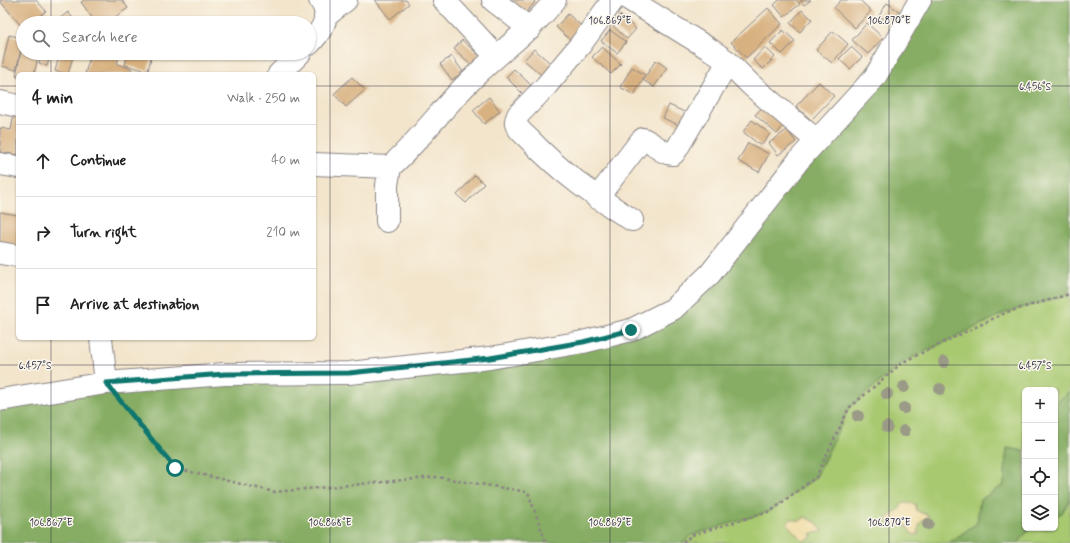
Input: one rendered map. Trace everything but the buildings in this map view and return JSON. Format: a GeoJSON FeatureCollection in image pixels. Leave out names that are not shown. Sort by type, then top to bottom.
{"type":"FeatureCollection","features":[{"type":"Feature","properties":{"kind":"street"},"geometry":{"type":"LineString","coordinates":[[316,36],[323,28],[323,9],[346,0]]}},
{"type":"Feature","properties":{"kind":"street"},"geometry":{"type":"LineString","coordinates":[[444,0],[496,56]]}},
{"type":"Feature","properties":{"kind":"street"},"geometry":{"type":"LineString","coordinates":[[493,0],[530,29]]}},
{"type":"Feature","properties":{"kind":"street"},"geometry":{"type":"LineString","coordinates":[[386,221],[386,185],[390,167],[450,101],[496,56],[530,29],[555,0]]}},
{"type":"Feature","properties":{"kind":"street"},"geometry":{"type":"LineString","coordinates":[[613,0],[581,44],[546,86],[518,115],[516,125],[545,156],[597,198],[632,220]]}},
{"type":"Feature","properties":{"kind":"street"},"geometry":{"type":"LineString","coordinates":[[630,0],[712,50],[728,62],[751,85],[816,140]]}},
{"type":"Feature","properties":{"kind":"street"},"geometry":{"type":"LineString","coordinates":[[0,400],[106,383],[225,374],[349,373],[490,358],[583,342],[631,330],[673,309],[710,274],[799,160],[875,77],[920,0]]}},
{"type":"Feature","properties":{"kind":"street"},"geometry":{"type":"LineString","coordinates":[[281,72],[293,60]]}},
{"type":"Feature","properties":{"kind":"street"},"geometry":{"type":"LineString","coordinates":[[597,198],[643,140],[650,141],[667,154],[673,154],[728,62]]}},
{"type":"Feature","properties":{"kind":"street"},"geometry":{"type":"LineString","coordinates":[[0,102],[16,106]]}},
{"type":"Feature","properties":{"kind":"street"},"geometry":{"type":"LineString","coordinates":[[0,164],[16,167]]}},
{"type":"Feature","properties":{"kind":"street"},"geometry":{"type":"LineString","coordinates":[[316,164],[390,167]]}},
{"type":"Feature","properties":{"kind":"street"},"geometry":{"type":"LineString","coordinates":[[0,253],[16,256]]}},
{"type":"Feature","properties":{"kind":"street"},"geometry":{"type":"LineString","coordinates":[[101,340],[106,383]]}},
{"type":"Feature","properties":{"kind":"path"},"geometry":{"type":"LineString","coordinates":[[683,543],[692,535],[771,511],[816,477],[849,408],[903,362],[1007,312],[1070,294]]}},
{"type":"Feature","properties":{"kind":"path"},"geometry":{"type":"LineString","coordinates":[[106,383],[175,468],[274,492],[437,477],[528,492],[546,543]]}},
{"type":"Feature","properties":{"kind":"green space"},"geometry":{"type":"Polygon","coordinates":[[[920,0],[1070,0],[1070,294],[1007,312],[903,362],[849,408],[816,477],[771,511],[692,535],[683,543],[0,543],[0,400],[349,373],[631,330],[710,274],[920,0]]]}},
{"type":"Feature","properties":{"kind":"green space"},"geometry":{"type":"Polygon","coordinates":[[[1070,294],[1070,391],[1058,401],[1058,387],[1022,387],[1022,450],[1007,448],[1004,485],[980,500],[977,523],[949,543],[683,543],[692,535],[816,477],[849,408],[903,362],[1007,312],[1070,294]],[[899,510],[886,518],[906,525],[912,534],[918,528],[920,522],[929,516],[918,512],[899,510]],[[805,517],[800,521],[791,519],[797,534],[803,541],[812,533],[817,523],[805,517]]]}},
{"type":"Feature","properties":{"kind":"green space"},"geometry":{"type":"Polygon","coordinates":[[[1070,391],[1070,499],[1062,513],[1058,515],[1058,423],[1058,401],[1070,391]]]}},
{"type":"Feature","properties":{"kind":"green space"},"geometry":{"type":"Polygon","coordinates":[[[1007,448],[1022,450],[1022,531],[1028,531],[1018,543],[949,543],[977,523],[980,500],[1004,485],[1007,448]]]}},
{"type":"Feature","properties":{"kind":"green space"},"geometry":{"type":"Polygon","coordinates":[[[1070,499],[1070,543],[1018,543],[1028,531],[1058,531],[1058,515],[1062,513],[1070,499]]]}},
{"type":"Feature","properties":{"kind":"sand"},"geometry":{"type":"Polygon","coordinates":[[[902,503],[915,504],[917,511],[929,516],[920,524],[918,528],[918,535],[912,534],[906,525],[889,524],[886,518],[899,510],[902,503]]]}},
{"type":"Feature","properties":{"kind":"sand"},"geometry":{"type":"Polygon","coordinates":[[[805,517],[817,523],[823,532],[812,533],[811,538],[803,541],[787,524],[791,519],[800,521],[805,517]]]}},
{"type":"Feature","properties":{"kind":"route"},"geometry":{"type":"LineString","coordinates":[[175,468],[106,383],[225,374],[349,373],[490,358],[583,342],[631,330]]}}]}
